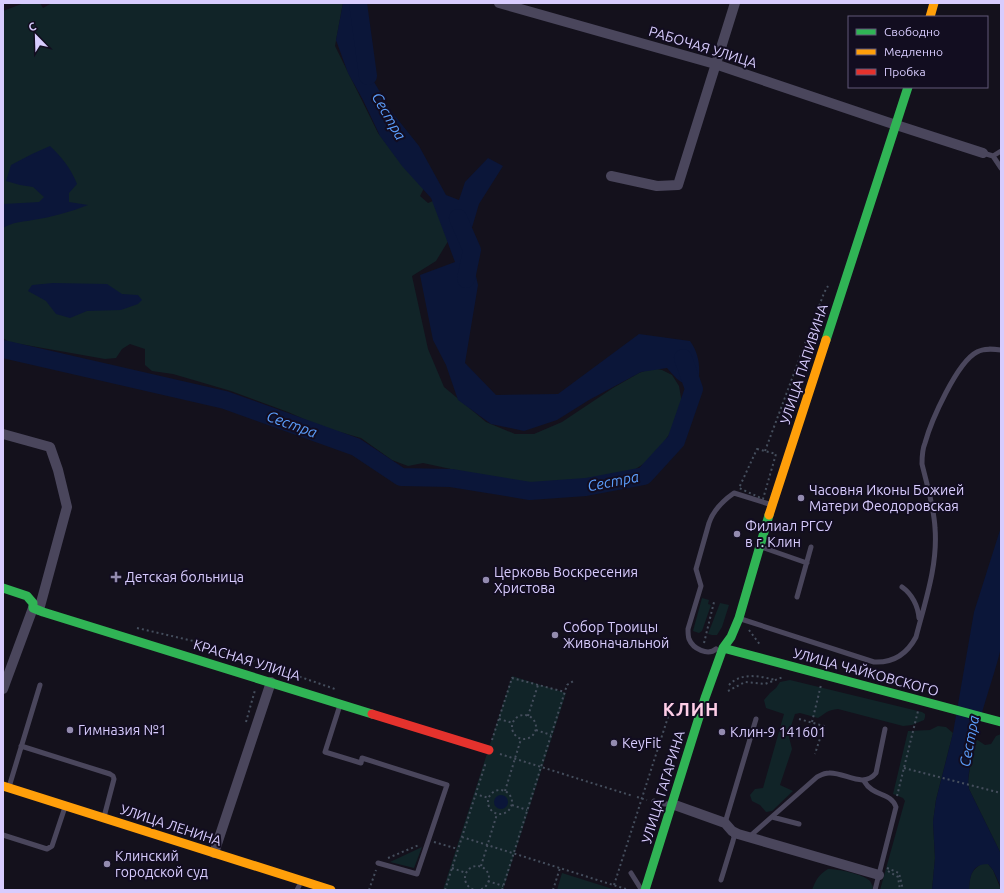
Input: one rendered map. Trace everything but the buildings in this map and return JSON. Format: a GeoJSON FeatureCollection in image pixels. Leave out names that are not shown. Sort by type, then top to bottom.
{"type":"FeatureCollection","features":[{"type":"Feature","properties":{"kind":"main road"},"geometry":{"type":"LineString","coordinates":[[930,16],[934,3]]}},
{"type":"Feature","properties":{"kind":"main road","name":"УЛИЦА ПАПИВИНА"},"geometry":{"type":"LineString","coordinates":[[723,648],[731,637],[739,618],[761,547],[772,505],[908,88]]}},
{"type":"Feature","properties":{"kind":"main road"},"geometry":{"type":"LineString","coordinates":[[3,588],[26,596],[33,603],[36,609]]}},
{"type":"Feature","properties":{"kind":"main road","name":"КРАСНАЯ УЛИЦА"},"geometry":{"type":"LineString","coordinates":[[36,609],[340,704],[490,747]]}},
{"type":"Feature","properties":{"kind":"main road","name":"УЛИЦА ЧАЙКОВСКОГО"},"geometry":{"type":"LineString","coordinates":[[723,648],[1001,722]]}},
{"type":"Feature","properties":{"kind":"main road","name":"УЛИЦА ГАГАРИНА"},"geometry":{"type":"LineString","coordinates":[[645,890],[705,698],[723,648]]}},
{"type":"Feature","properties":{"kind":"main road","name":"УЛИЦА ЛЕНИНА"},"geometry":{"type":"LineString","coordinates":[[6,787],[331,890]]}},
{"type":"Feature","properties":{"kind":"street","name":"РАБОЧАЯ УЛИЦА"},"geometry":{"type":"LineString","coordinates":[[499,3],[715,64],[988,155]]}},
{"type":"Feature","properties":{"kind":"street"},"geometry":{"type":"LineString","coordinates":[[611,176],[657,186],[678,185],[735,3]]}},
{"type":"Feature","properties":{"kind":"street"},"geometry":{"type":"LineString","coordinates":[[3,434],[50,447],[58,470],[67,507],[36,609],[3,689]]}},
{"type":"Feature","properties":{"kind":"street"},"geometry":{"type":"LineString","coordinates":[[214,853],[271,682]]}},
{"type":"Feature","properties":{"kind":"street"},"geometry":{"type":"LineString","coordinates":[[672,804],[725,823],[732,831],[748,837],[810,856],[880,872]]}},
{"type":"Feature","properties":{"kind":"lane"},"geometry":{"type":"LineString","coordinates":[[1001,151],[988,155],[1001,168]]}},
{"type":"Feature","properties":{"kind":"lane"},"geometry":{"type":"LineString","coordinates":[[739,618],[874,662],[890,661],[901,656],[909,648],[916,637],[931,577],[935,539],[935,527],[922,464],[924,443],[934,417],[950,385],[968,359],[975,353],[984,349],[1001,350]]}},
{"type":"Feature","properties":{"kind":"lane"},"geometry":{"type":"LineString","coordinates":[[723,648],[716,649],[713,652],[708,652],[696,648],[690,640],[688,629],[701,586],[696,569],[711,516],[730,496],[734,494],[772,505]]}},
{"type":"Feature","properties":{"kind":"lane"},"geometry":{"type":"LineString","coordinates":[[761,547],[807,563]]}},
{"type":"Feature","properties":{"kind":"lane"},"geometry":{"type":"LineString","coordinates":[[797,597],[811,547]]}},
{"type":"Feature","properties":{"kind":"lane"},"geometry":{"type":"LineString","coordinates":[[902,587],[907,590],[918,608],[920,622]]}},
{"type":"Feature","properties":{"kind":"lane"},"geometry":{"type":"LineString","coordinates":[[6,787],[21,746],[40,685]]}},
{"type":"Feature","properties":{"kind":"lane"},"geometry":{"type":"LineString","coordinates":[[340,704],[325,752],[361,763],[362,758],[447,785],[418,874],[378,863]]}},
{"type":"Feature","properties":{"kind":"lane"},"geometry":{"type":"LineString","coordinates":[[725,823],[756,719]]}},
{"type":"Feature","properties":{"kind":"lane"},"geometry":{"type":"LineString","coordinates":[[748,837],[822,774],[831,773],[864,781],[872,778],[876,773],[885,729]]}},
{"type":"Feature","properties":{"kind":"lane"},"geometry":{"type":"LineString","coordinates":[[21,746],[113,776],[114,780],[104,818]]}},
{"type":"Feature","properties":{"kind":"lane"},"geometry":{"type":"LineString","coordinates":[[864,781],[871,790],[890,798],[895,803],[895,812],[875,890]]}},
{"type":"Feature","properties":{"kind":"lane"},"geometry":{"type":"LineString","coordinates":[[654,801],[662,804],[672,804]]}},
{"type":"Feature","properties":{"kind":"lane"},"geometry":{"type":"LineString","coordinates":[[3,835],[47,849],[52,846],[65,806]]}},
{"type":"Feature","properties":{"kind":"lane"},"geometry":{"type":"LineString","coordinates":[[772,817],[799,824]]}},
{"type":"Feature","properties":{"kind":"lane"},"geometry":{"type":"LineString","coordinates":[[721,880],[733,842],[734,837],[732,831]]}},
{"type":"Feature","properties":{"kind":"lane"},"geometry":{"type":"LineString","coordinates":[[631,873],[641,890]]}},
{"type":"Feature","properties":{"kind":"path"},"geometry":{"type":"LineString","coordinates":[[765,451],[824,293],[832,280]]}},
{"type":"Feature","properties":{"kind":"path"},"geometry":{"type":"LineString","coordinates":[[757,449],[765,451],[776,454],[763,499],[739,488],[757,449]]}},
{"type":"Feature","properties":{"kind":"path"},"geometry":{"type":"LineString","coordinates":[[702,650],[714,602]]}},
{"type":"Feature","properties":{"kind":"path"},"geometry":{"type":"LineString","coordinates":[[751,622],[748,629],[762,649]]}},
{"type":"Feature","properties":{"kind":"path"},"geometry":{"type":"LineString","coordinates":[[729,685],[736,679],[747,676],[776,680]]}},
{"type":"Feature","properties":{"kind":"path"},"geometry":{"type":"LineString","coordinates":[[728,691],[745,682],[765,684],[787,676]]}},
{"type":"Feature","properties":{"kind":"path"},"geometry":{"type":"LineString","coordinates":[[445,890],[512,678],[565,692]]}},
{"type":"Feature","properties":{"kind":"path"},"geometry":{"type":"LineString","coordinates":[[502,890],[567,685],[575,680]]}},
{"type":"Feature","properties":{"kind":"path"},"geometry":{"type":"LineString","coordinates":[[528,716],[538,684]]}},
{"type":"Feature","properties":{"kind":"path"},"geometry":{"type":"LineString","coordinates":[[812,722],[821,684]]}},
{"type":"Feature","properties":{"kind":"path"},"geometry":{"type":"LineString","coordinates":[[895,803],[919,708]]}},
{"type":"Feature","properties":{"kind":"path"},"geometry":{"type":"LineString","coordinates":[[614,885],[669,714]]}},
{"type":"Feature","properties":{"kind":"path"},"geometry":{"type":"LineString","coordinates":[[520,716],[528,716],[535,721],[536,730],[530,738],[521,739],[514,733],[512,728],[513,723],[520,716]]}},
{"type":"Feature","properties":{"kind":"path"},"geometry":{"type":"LineString","coordinates":[[499,719],[513,723]]}},
{"type":"Feature","properties":{"kind":"path"},"geometry":{"type":"LineString","coordinates":[[799,719],[824,726],[815,754]]}},
{"type":"Feature","properties":{"kind":"path"},"geometry":{"type":"LineString","coordinates":[[536,730],[551,735]]}},
{"type":"Feature","properties":{"kind":"path"},"geometry":{"type":"LineString","coordinates":[[504,791],[521,739]]}},
{"type":"Feature","properties":{"kind":"path"},"geometry":{"type":"LineString","coordinates":[[490,747],[515,759],[633,796]]}},
{"type":"Feature","properties":{"kind":"path"},"geometry":{"type":"LineString","coordinates":[[904,768],[1001,793]]}},
{"type":"Feature","properties":{"kind":"path"},"geometry":{"type":"LineString","coordinates":[[496,791],[504,791],[511,796],[512,806],[507,813],[497,814],[490,808],[488,803],[489,798],[496,791]]}},
{"type":"Feature","properties":{"kind":"path"},"geometry":{"type":"LineString","coordinates":[[475,794],[489,798]]}},
{"type":"Feature","properties":{"kind":"path"},"geometry":{"type":"LineString","coordinates":[[637,797],[654,801]]}},
{"type":"Feature","properties":{"kind":"path"},"geometry":{"type":"LineString","coordinates":[[512,806],[527,810]]}},
{"type":"Feature","properties":{"kind":"path"},"geometry":{"type":"LineString","coordinates":[[481,866],[497,814]]}},
{"type":"Feature","properties":{"kind":"path"},"geometry":{"type":"LineString","coordinates":[[462,837],[629,890]]}},
{"type":"Feature","properties":{"kind":"path"},"geometry":{"type":"LineString","coordinates":[[369,890],[378,863],[428,840],[458,850]]}},
{"type":"Feature","properties":{"kind":"path"},"geometry":{"type":"LineString","coordinates":[[481,866],[487,872],[488,881],[486,886],[473,890],[466,883],[466,873],[472,867],[481,866]]}},
{"type":"Feature","properties":{"kind":"path"},"geometry":{"type":"LineString","coordinates":[[452,868],[466,873]]}},
{"type":"Feature","properties":{"kind":"path"},"geometry":{"type":"LineString","coordinates":[[553,890],[560,868]]}},
{"type":"Feature","properties":{"kind":"path"},"geometry":{"type":"LineString","coordinates":[[880,872],[888,872],[898,877],[900,890]]}},
{"type":"Feature","properties":{"kind":"path"},"geometry":{"type":"LineString","coordinates":[[488,881],[503,886]]}},
{"type":"Feature","properties":{"kind":"green space"},"geometry":{"type":"Polygon","coordinates":[[[24,3],[40,3],[43,8],[52,3],[343,3],[335,46],[378,133],[402,164],[424,188],[420,196],[428,203],[438,199],[450,238],[436,261],[412,276],[428,349],[444,387],[486,422],[515,434],[534,434],[562,422],[613,388],[639,373],[653,368],[662,370],[672,375],[679,386],[682,404],[672,430],[660,448],[645,463],[629,473],[614,477],[565,484],[525,485],[423,463],[408,466],[392,460],[361,438],[322,427],[288,412],[231,391],[173,374],[152,371],[145,365],[145,349],[130,344],[122,349],[116,358],[105,359],[9,342],[3,338],[3,11],[24,3]]]}},
{"type":"Feature","properties":{"kind":"green space"},"geometry":{"type":"Polygon","coordinates":[[[702,598],[709,600],[708,604],[711,605],[702,631],[699,633],[693,631],[702,598]]]}},
{"type":"Feature","properties":{"kind":"green space"},"geometry":{"type":"Polygon","coordinates":[[[720,603],[729,605],[722,627],[717,635],[708,634],[720,603]]]}},
{"type":"Feature","properties":{"kind":"green space"},"geometry":{"type":"Polygon","coordinates":[[[512,676],[566,693],[503,890],[443,890],[512,676]]]}},
{"type":"Feature","properties":{"kind":"green space"},"geometry":{"type":"Polygon","coordinates":[[[790,680],[922,712],[925,714],[925,717],[924,720],[912,725],[903,726],[838,709],[829,711],[818,718],[800,713],[795,714],[789,737],[792,749],[780,785],[793,791],[772,811],[766,812],[760,805],[752,801],[750,795],[755,789],[763,788],[784,714],[766,708],[764,700],[780,682],[790,680]]]}},
{"type":"Feature","properties":{"kind":"green space"},"geometry":{"type":"Polygon","coordinates":[[[938,726],[946,727],[953,733],[936,800],[933,822],[935,858],[932,890],[880,890],[905,801],[903,798],[893,794],[908,731],[930,730],[938,726]]]}},
{"type":"Feature","properties":{"kind":"green space"},"geometry":{"type":"Polygon","coordinates":[[[975,733],[976,739],[985,745],[991,744],[996,736],[1001,734],[1001,854],[969,789],[968,781],[975,733]]]}},
{"type":"Feature","properties":{"kind":"green space"},"geometry":{"type":"Polygon","coordinates":[[[422,847],[414,868],[390,862],[422,847]]]}},
{"type":"Feature","properties":{"kind":"green space"},"geometry":{"type":"Polygon","coordinates":[[[981,864],[988,864],[993,870],[1001,890],[969,890],[971,875],[981,864]]]}},
{"type":"Feature","properties":{"kind":"green space"},"geometry":{"type":"Polygon","coordinates":[[[828,869],[844,871],[867,878],[873,887],[872,890],[812,890],[818,878],[828,869]]]}},
{"type":"Feature","properties":{"kind":"green space"},"geometry":{"type":"Polygon","coordinates":[[[562,873],[616,890],[557,890],[562,873]]]}},
{"type":"Feature","properties":{"kind":"water"},"geometry":{"type":"Polygon","coordinates":[[[343,3],[360,3],[358,20],[373,80],[391,111],[419,146],[446,195],[459,200],[465,182],[488,158],[503,166],[479,204],[468,241],[478,285],[465,363],[496,395],[558,394],[639,334],[690,341],[695,349],[699,363],[699,376],[694,381],[690,383],[682,382],[678,380],[667,368],[641,372],[589,400],[557,420],[524,431],[491,424],[458,400],[446,365],[433,340],[420,275],[455,262],[431,198],[402,166],[380,136],[348,73],[336,40],[343,3]]]}},
{"type":"Feature","properties":{"kind":"water"},"geometry":{"type":"Polygon","coordinates":[[[50,146],[66,164],[77,184],[69,193],[69,202],[88,205],[54,216],[14,223],[3,228],[3,204],[39,202],[44,197],[33,187],[6,181],[11,165],[50,146]]]}},
{"type":"Feature","properties":{"kind":"water"},"geometry":{"type":"Polygon","coordinates":[[[53,283],[107,284],[122,294],[138,295],[142,300],[138,304],[121,310],[87,311],[70,318],[56,314],[46,301],[28,291],[32,285],[53,283]]]}},
{"type":"Feature","properties":{"kind":"water"},"geometry":{"type":"Polygon","coordinates":[[[1001,527],[1001,648],[978,728],[968,780],[969,789],[1001,854],[1001,887],[993,870],[988,864],[978,866],[972,872],[969,890],[932,890],[935,858],[933,822],[936,800],[953,733],[974,612],[1001,527]]]}},
{"type":"Feature","properties":{"kind":"water"},"geometry":{"type":"Polygon","coordinates":[[[498,795],[504,795],[508,799],[508,805],[504,809],[498,809],[494,805],[494,799],[498,795]]]}},
{"type":"Feature","properties":{"kind":"waterway","name":"Сестра"},"geometry":{"type":"LineString","coordinates":[[358,3],[368,76]]}},
{"type":"Feature","properties":{"kind":"waterway","name":"Сестра"},"geometry":{"type":"LineString","coordinates":[[458,218],[472,250],[466,279]]}},
{"type":"Feature","properties":{"kind":"waterway","name":"Сестра"},"geometry":{"type":"LineString","coordinates":[[3,349],[225,400],[356,447],[401,477],[451,478],[530,491],[586,487],[644,476],[676,441],[694,389],[683,358]]}},
{"type":"Feature","properties":{"kind":"traffic: fast"},"geometry":{"type":"LineString","coordinates":[[826,340],[908,88]]}},
{"type":"Feature","properties":{"kind":"traffic: fast"},"geometry":{"type":"LineString","coordinates":[[645,890],[705,698],[723,648],[731,637],[739,618],[769,515]]}},
{"type":"Feature","properties":{"kind":"traffic: fast"},"geometry":{"type":"LineString","coordinates":[[3,588],[27,596],[33,603],[33,608],[43,612],[372,714]]}},
{"type":"Feature","properties":{"kind":"traffic: fast"},"geometry":{"type":"LineString","coordinates":[[723,648],[1001,722]]}},
{"type":"Feature","properties":{"kind":"traffic: slow"},"geometry":{"type":"LineString","coordinates":[[930,16],[934,3]]}},
{"type":"Feature","properties":{"kind":"traffic: slow"},"geometry":{"type":"LineString","coordinates":[[769,515],[826,340]]}},
{"type":"Feature","properties":{"kind":"traffic: slow"},"geometry":{"type":"LineString","coordinates":[[3,786],[331,890]]}},
{"type":"Feature","properties":{"kind":"traffic: jam"},"geometry":{"type":"LineString","coordinates":[[372,714],[489,750]]}},
{"type":"Feature","properties":{"kind":"place","name":"Часовня Иконы Божией Матери Феодоровская"},"geometry":{"type":"Point","coordinates":[801,498]}},
{"type":"Feature","properties":{"kind":"place","name":"Филиал РГСУ в г. Клин"},"geometry":{"type":"Point","coordinates":[737,534]}},
{"type":"Feature","properties":{"kind":"place","name":"Детская больница"},"geometry":{"type":"Point","coordinates":[116,577]}},
{"type":"Feature","properties":{"kind":"place","name":"Церковь Воскресения Христова"},"geometry":{"type":"Point","coordinates":[486,580]}},
{"type":"Feature","properties":{"kind":"place","name":"Собор Троицы Живоначальной"},"geometry":{"type":"Point","coordinates":[555,635]}},
{"type":"Feature","properties":{"kind":"place","name":"Гимназия №1"},"geometry":{"type":"Point","coordinates":[70,730]}},
{"type":"Feature","properties":{"kind":"place","name":"Клин-9 141601"},"geometry":{"type":"Point","coordinates":[722,732]}},
{"type":"Feature","properties":{"kind":"place","name":"KeyFit"},"geometry":{"type":"Point","coordinates":[614,743]}},
{"type":"Feature","properties":{"kind":"place","name":"Клинский городской суд"},"geometry":{"type":"Point","coordinates":[107,864]}},
{"type":"Feature","properties":{"kind":"district","name":"КЛИН"},"geometry":{"type":"Point","coordinates":[691,709]}}]}
